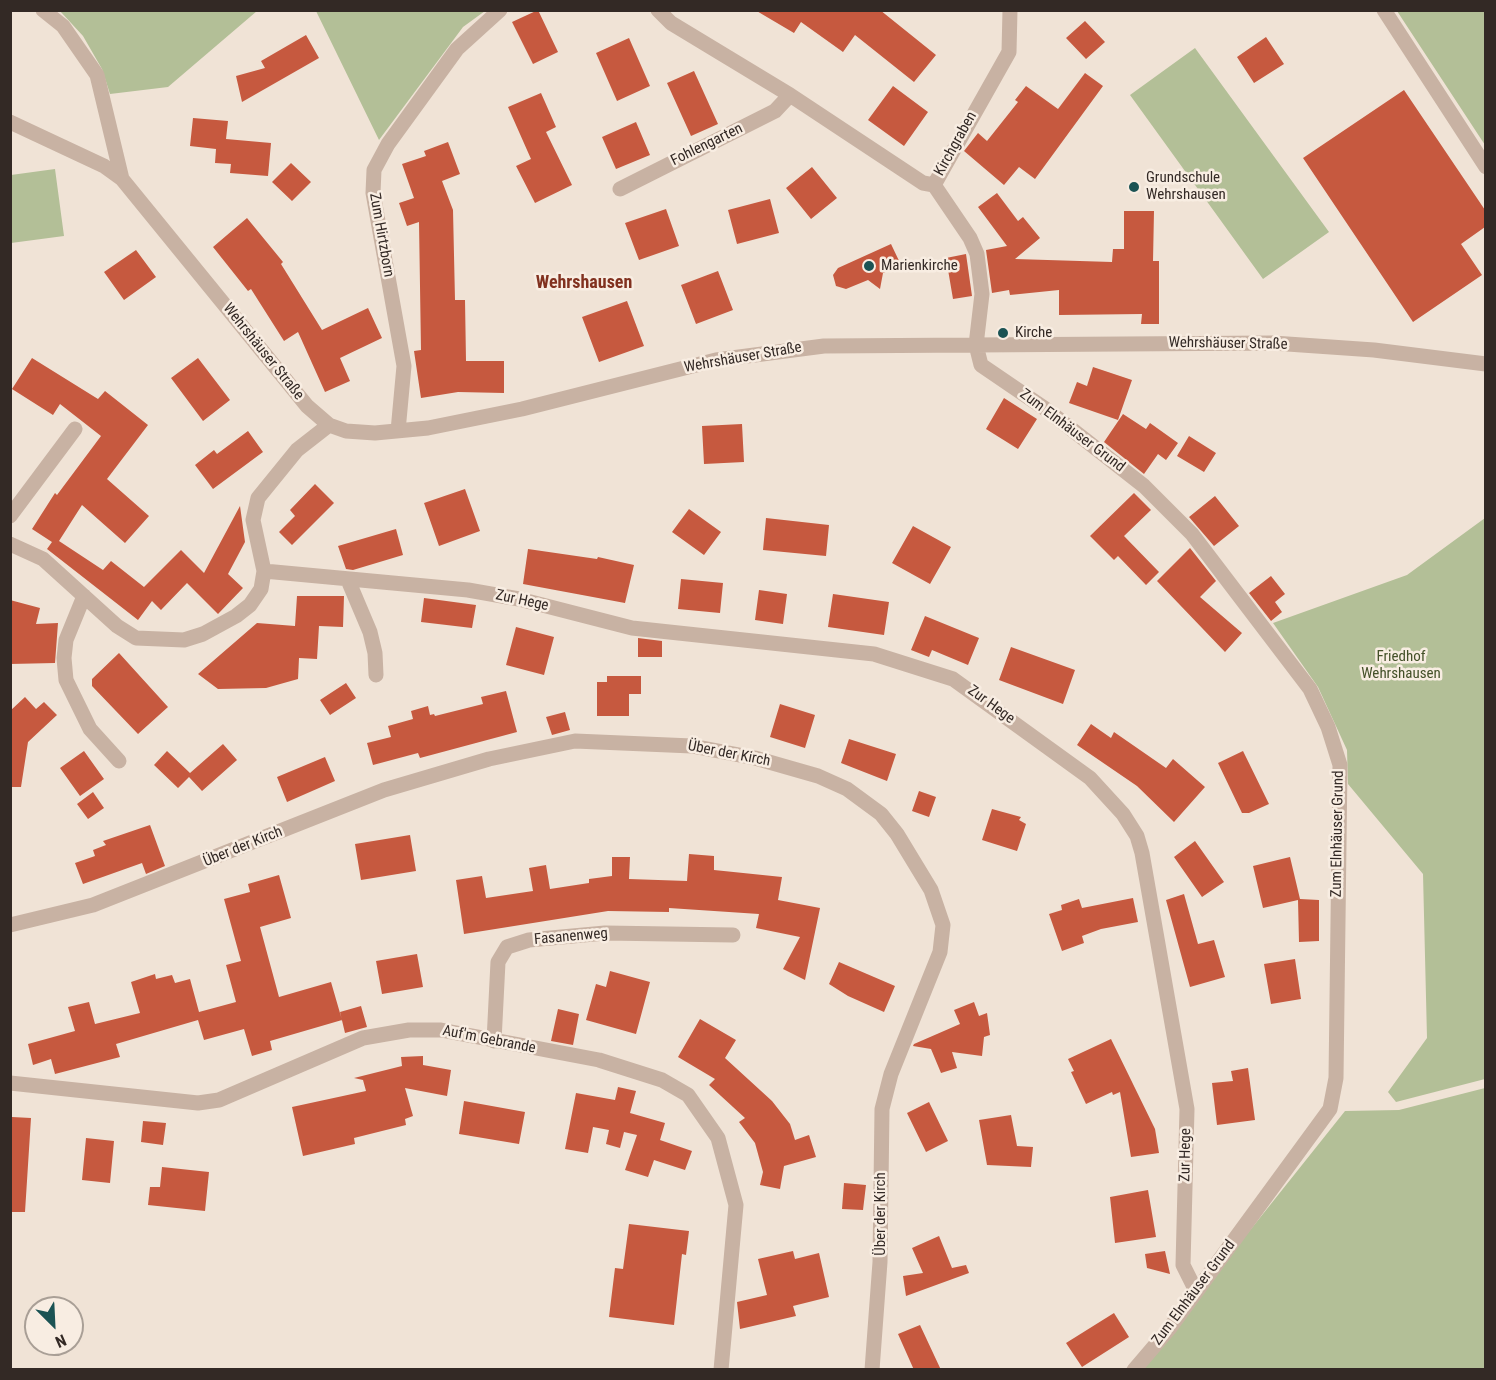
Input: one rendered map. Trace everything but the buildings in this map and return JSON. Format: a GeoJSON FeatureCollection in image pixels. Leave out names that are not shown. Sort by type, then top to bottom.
{"type":"FeatureCollection","features":[{"type":"Feature","properties":{"kind":"street","name":"Wehrshäuser Straße"},"geometry":{"type":"LineString","coordinates":[[43,10],[63,26],[97,75],[122,179]]}},
{"type":"Feature","properties":{"kind":"street","name":"Zum Hirtzborn"},"geometry":{"type":"LineString","coordinates":[[398,431],[404,366],[373,193],[374,170],[388,144],[457,49],[500,10]]}},
{"type":"Feature","properties":{"kind":"street"},"geometry":{"type":"LineString","coordinates":[[658,10],[671,23],[790,95],[923,183],[934,185]]}},
{"type":"Feature","properties":{"kind":"street","name":"Kirchgraben"},"geometry":{"type":"LineString","coordinates":[[976,345],[982,294],[977,254],[970,238],[934,185],[1009,52],[1010,10]]}},
{"type":"Feature","properties":{"kind":"street"},"geometry":{"type":"LineString","coordinates":[[1384,10],[1485,166]]}},
{"type":"Feature","properties":{"kind":"street","name":"Fohlengarten"},"geometry":{"type":"LineString","coordinates":[[620,189],[775,111],[790,95]]}},
{"type":"Feature","properties":{"kind":"street","name":"Wehrshäuser Straße"},"geometry":{"type":"LineString","coordinates":[[10,122],[104,166],[122,179],[307,406],[329,425],[358,433],[398,431],[466,421],[705,362],[767,351],[824,346],[1273,343],[1374,350],[1485,364]]}},
{"type":"Feature","properties":{"kind":"street","name":"Zum Elnhäuser Grund"},"geometry":{"type":"LineString","coordinates":[[976,345],[981,365],[1047,410],[1144,486],[1192,534],[1310,689],[1328,727],[1340,765],[1336,1078],[1330,1109],[1196,1291],[1134,1370]]}},
{"type":"Feature","properties":{"kind":"street"},"geometry":{"type":"LineString","coordinates":[[10,544],[43,559],[117,626],[136,638],[184,640],[223,626],[250,605],[261,589],[264,571],[253,520],[258,498],[297,450],[329,425]]}},
{"type":"Feature","properties":{"kind":"street"},"geometry":{"type":"LineString","coordinates":[[10,516],[75,429]]}},
{"type":"Feature","properties":{"kind":"street","name":"Zur Hege"},"geometry":{"type":"LineString","coordinates":[[264,571],[498,596],[632,628],[874,654],[953,679],[972,690],[1089,778],[1123,814],[1137,836],[1142,853],[1187,1108],[1184,1265],[1196,1291]]}},
{"type":"Feature","properties":{"kind":"street"},"geometry":{"type":"LineString","coordinates":[[348,580],[370,632],[375,653],[376,675]]}},
{"type":"Feature","properties":{"kind":"street"},"geometry":{"type":"LineString","coordinates":[[84,596],[66,640],[64,658],[66,680],[90,729],[119,760]]}},
{"type":"Feature","properties":{"kind":"street","name":"Über der Kirch"},"geometry":{"type":"LineString","coordinates":[[10,925],[93,905],[384,790],[489,759],[575,741],[693,746],[755,758],[818,776],[847,789],[880,814],[897,834],[931,890],[943,925],[940,952],[891,1074],[882,1109],[880,1262],[872,1370]]}},
{"type":"Feature","properties":{"kind":"street","name":"Fasanenweg"},"geometry":{"type":"LineString","coordinates":[[494,1041],[498,962],[507,947],[529,940],[605,933],[733,935]]}},
{"type":"Feature","properties":{"kind":"street","name":"Auf'm Gebrande"},"geometry":{"type":"LineString","coordinates":[[10,1083],[198,1103],[219,1100],[341,1045],[383,1033],[441,1030],[599,1060],[662,1080],[688,1095],[718,1138],[736,1206],[721,1370]]}},
{"type":"Feature","properties":{"kind":"green space"},"geometry":{"type":"Polygon","coordinates":[[[60,11],[257,11],[168,87],[110,94],[102,69],[83,36],[60,11]]]}},
{"type":"Feature","properties":{"kind":"green space"},"geometry":{"type":"Polygon","coordinates":[[[316,11],[485,11],[463,27],[379,140],[316,11]]]}},
{"type":"Feature","properties":{"kind":"green space"},"geometry":{"type":"Polygon","coordinates":[[[1397,11],[1485,11],[1485,145],[1397,11]]]}},
{"type":"Feature","properties":{"kind":"green space"},"geometry":{"type":"Polygon","coordinates":[[[1195,48],[1329,232],[1263,279],[1130,95],[1195,48]]]}},
{"type":"Feature","properties":{"kind":"green space"},"geometry":{"type":"Polygon","coordinates":[[[55,169],[64,236],[11,243],[11,175],[55,169]]]}},
{"type":"Feature","properties":{"kind":"green space","name":"Friedhof Wehrshausen"},"geometry":{"type":"Polygon","coordinates":[[[1485,518],[1485,1079],[1396,1102],[1388,1092],[1427,1038],[1423,874],[1348,784],[1347,750],[1318,687],[1273,623],[1407,575],[1485,518]]]}},
{"type":"Feature","properties":{"kind":"green space"},"geometry":{"type":"Polygon","coordinates":[[[1485,1088],[1485,1369],[1133,1370],[1200,1293],[1345,1111],[1399,1110],[1485,1088]]]}},
{"type":"Feature","properties":{"kind":"place","name":"Grundschule Wehrshausen"},"geometry":{"type":"Point","coordinates":[1134,187]}},
{"type":"Feature","properties":{"kind":"place","name":"Marienkirche"},"geometry":{"type":"Point","coordinates":[869,266]}},
{"type":"Feature","properties":{"kind":"place","name":"Kirche"},"geometry":{"type":"Point","coordinates":[1003,333]}},
{"type":"Feature","properties":{"kind":"district","name":"Wehrshausen"},"geometry":{"type":"Point","coordinates":[584,283]}}]}
